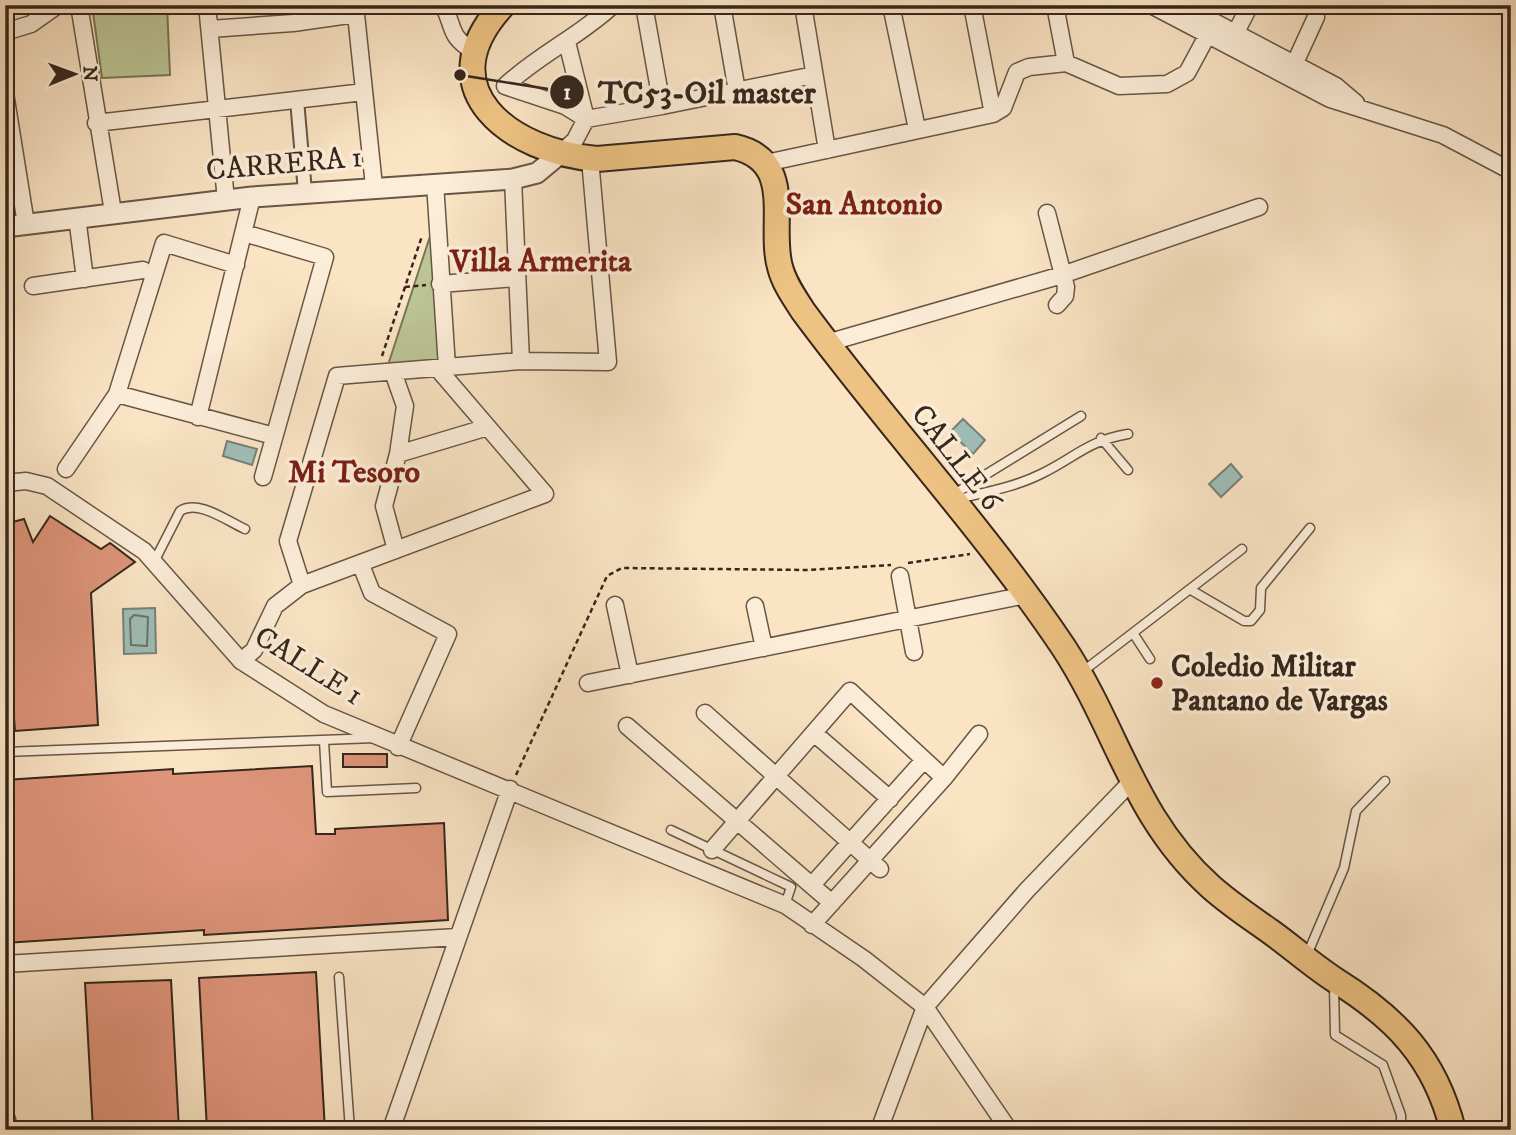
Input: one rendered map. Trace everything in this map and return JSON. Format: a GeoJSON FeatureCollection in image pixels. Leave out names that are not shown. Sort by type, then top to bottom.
{"type":"FeatureCollection","features":[{"type":"Feature","properties":{"kind":"main road"},"geometry":{"type":"LineString","coordinates":[[503,5],[482,32],[474,52],[474,88],[481,104],[498,122],[519,137],[561,153],[593,159],[736,148],[749,150],[766,163]]}},
{"type":"Feature","properties":{"kind":"main road","name":"CALLE 6"},"geometry":{"type":"LineString","coordinates":[[766,163],[778,202],[780,267],[803,311],[1026,595],[1080,674],[1108,727],[1131,782],[1174,847],[1209,885],[1334,979],[1380,1010],[1417,1051],[1440,1091],[1453,1130]]}},
{"type":"Feature","properties":{"kind":"street"},"geometry":{"type":"LineString","coordinates":[[5,32],[31,24],[58,5]]}},
{"type":"Feature","properties":{"kind":"street"},"geometry":{"type":"LineString","coordinates":[[79,5],[96,122],[113,212]]}},
{"type":"Feature","properties":{"kind":"street"},"geometry":{"type":"LineString","coordinates":[[207,5],[226,200]]}},
{"type":"Feature","properties":{"kind":"street"},"geometry":{"type":"LineString","coordinates":[[443,5],[452,32],[458,41],[474,52]]}},
{"type":"Feature","properties":{"kind":"street"},"geometry":{"type":"LineString","coordinates":[[613,5],[568,41],[524,68],[505,86],[565,106],[586,118],[662,106],[814,75]]}},
{"type":"Feature","properties":{"kind":"street"},"geometry":{"type":"LineString","coordinates":[[644,5],[662,106]]}},
{"type":"Feature","properties":{"kind":"street"},"geometry":{"type":"LineString","coordinates":[[722,5],[737,91]]}},
{"type":"Feature","properties":{"kind":"street"},"geometry":{"type":"LineString","coordinates":[[803,5],[827,150]]}},
{"type":"Feature","properties":{"kind":"street"},"geometry":{"type":"LineString","coordinates":[[891,5],[917,129]]}},
{"type":"Feature","properties":{"kind":"street"},"geometry":{"type":"LineString","coordinates":[[972,5],[993,114]]}},
{"type":"Feature","properties":{"kind":"street"},"geometry":{"type":"LineString","coordinates":[[1055,5],[1066,63]]}},
{"type":"Feature","properties":{"kind":"street"},"geometry":{"type":"LineString","coordinates":[[1150,5],[1211,30],[1330,99],[1443,135],[1511,171]]}},
{"type":"Feature","properties":{"kind":"street"},"geometry":{"type":"LineString","coordinates":[[1182,5],[1211,30],[1235,34],[1336,86],[1360,107]]}},
{"type":"Feature","properties":{"kind":"street"},"geometry":{"type":"LineString","coordinates":[[1235,34],[1250,5]]}},
{"type":"Feature","properties":{"kind":"street"},"geometry":{"type":"LineString","coordinates":[[209,29],[293,23],[356,9],[374,186]]}},
{"type":"Feature","properties":{"kind":"street"},"geometry":{"type":"LineString","coordinates":[[1294,65],[1316,17]]}},
{"type":"Feature","properties":{"kind":"street"},"geometry":{"type":"LineString","coordinates":[[766,163],[993,114],[1003,108],[1017,72],[1029,67],[1066,63],[1119,86],[1167,84],[1187,73],[1211,30]]}},
{"type":"Feature","properties":{"kind":"street"},"geometry":{"type":"LineString","coordinates":[[561,153],[575,140],[586,118],[568,41]]}},
{"type":"Feature","properties":{"kind":"street"},"geometry":{"type":"LineString","coordinates":[[96,122],[364,92]]}},
{"type":"Feature","properties":{"kind":"street"},"geometry":{"type":"LineString","coordinates":[[5,93],[26,224]]}},
{"type":"Feature","properties":{"kind":"street"},"geometry":{"type":"LineString","coordinates":[[297,100],[305,192]]}},
{"type":"Feature","properties":{"kind":"street","name":"CARRERA 1"},"geometry":{"type":"LineString","coordinates":[[5,227],[252,197],[374,186],[513,179],[537,173],[561,153]]}},
{"type":"Feature","properties":{"kind":"street"},"geometry":{"type":"LineString","coordinates":[[302,585],[288,541],[337,376],[520,361],[608,362],[593,159]]}},
{"type":"Feature","properties":{"kind":"street"},"geometry":{"type":"LineString","coordinates":[[513,179],[520,361]]}},
{"type":"Feature","properties":{"kind":"street"},"geometry":{"type":"LineString","coordinates":[[241,661],[254,650],[275,606],[302,585],[545,494],[442,368],[435,183]]}},
{"type":"Feature","properties":{"kind":"street"},"geometry":{"type":"LineString","coordinates":[[198,417],[252,197]]}},
{"type":"Feature","properties":{"kind":"street"},"geometry":{"type":"LineString","coordinates":[[827,343],[1062,275],[1259,208]]}},
{"type":"Feature","properties":{"kind":"street"},"geometry":{"type":"LineString","coordinates":[[1047,213],[1065,296],[1057,305]]}},
{"type":"Feature","properties":{"kind":"street"},"geometry":{"type":"LineString","coordinates":[[77,217],[85,279]]}},
{"type":"Feature","properties":{"kind":"street"},"geometry":{"type":"LineString","coordinates":[[244,233],[326,257],[263,477]]}},
{"type":"Feature","properties":{"kind":"street"},"geometry":{"type":"LineString","coordinates":[[66,470],[117,394],[164,243],[236,265]]}},
{"type":"Feature","properties":{"kind":"street"},"geometry":{"type":"LineString","coordinates":[[33,286],[143,270]]}},
{"type":"Feature","properties":{"kind":"street"},"geometry":{"type":"LineString","coordinates":[[440,284],[516,278]]}},
{"type":"Feature","properties":{"kind":"street"},"geometry":{"type":"LineString","coordinates":[[385,373],[405,406],[398,454],[384,506],[396,550]]}},
{"type":"Feature","properties":{"kind":"street"},"geometry":{"type":"LineString","coordinates":[[117,394],[274,436]]}},
{"type":"Feature","properties":{"kind":"street"},"geometry":{"type":"LineString","coordinates":[[398,454],[488,427]]}},
{"type":"Feature","properties":{"kind":"street","name":"CALLE 1"},"geometry":{"type":"LineString","coordinates":[[5,483],[26,481],[47,486],[144,551],[241,661],[324,714],[398,747],[510,789],[785,905],[864,958],[925,1007],[1009,1130]]}},
{"type":"Feature","properties":{"kind":"street"},"geometry":{"type":"LineString","coordinates":[[361,565],[372,593],[449,634],[398,747]]}},
{"type":"Feature","properties":{"kind":"street"},"geometry":{"type":"LineString","coordinates":[[900,576],[914,652]]}},
{"type":"Feature","properties":{"kind":"street"},"geometry":{"type":"LineString","coordinates":[[588,683],[1026,595]]}},
{"type":"Feature","properties":{"kind":"street"},"geometry":{"type":"LineString","coordinates":[[615,605],[630,675]]}},
{"type":"Feature","properties":{"kind":"street"},"geometry":{"type":"LineString","coordinates":[[755,606],[764,648]]}},
{"type":"Feature","properties":{"kind":"street"},"geometry":{"type":"LineString","coordinates":[[712,850],[850,691],[944,778]]}},
{"type":"Feature","properties":{"kind":"street"},"geometry":{"type":"LineString","coordinates":[[705,713],[876,864]]}},
{"type":"Feature","properties":{"kind":"street"},"geometry":{"type":"LineString","coordinates":[[627,726],[738,819],[832,903]]}},
{"type":"Feature","properties":{"kind":"street"},"geometry":{"type":"LineString","coordinates":[[814,733],[906,821]]}},
{"type":"Feature","properties":{"kind":"street"},"geometry":{"type":"LineString","coordinates":[[812,925],[832,903],[876,864],[906,821],[979,734]]}},
{"type":"Feature","properties":{"kind":"street"},"geometry":{"type":"LineString","coordinates":[[812,885],[924,760]]}},
{"type":"Feature","properties":{"kind":"street"},"geometry":{"type":"LineString","coordinates":[[879,1130],[925,1007],[1027,890],[1131,782]]}},
{"type":"Feature","properties":{"kind":"street"},"geometry":{"type":"LineString","coordinates":[[391,1130],[510,789]]}},
{"type":"Feature","properties":{"kind":"street"},"geometry":{"type":"LineString","coordinates":[[5,964],[457,937]]}},
{"type":"Feature","properties":{"kind":"street"},"geometry":{"type":"LineString","coordinates":[[5,1120],[6,1130]]}},
{"type":"Feature","properties":{"kind":"lane"},"geometry":{"type":"LineString","coordinates":[[950,499],[1080,416]]}},
{"type":"Feature","properties":{"kind":"lane"},"geometry":{"type":"LineString","coordinates":[[950,499],[1012,486],[1041,474],[1101,438],[1128,433]]}},
{"type":"Feature","properties":{"kind":"lane"},"geometry":{"type":"LineString","coordinates":[[1101,438],[1128,470]]}},
{"type":"Feature","properties":{"kind":"lane"},"geometry":{"type":"LineString","coordinates":[[154,562],[180,512],[186,507],[196,506],[245,529]]}},
{"type":"Feature","properties":{"kind":"lane"},"geometry":{"type":"LineString","coordinates":[[1191,590],[1244,621],[1251,621],[1260,610],[1261,588],[1310,528]]}},
{"type":"Feature","properties":{"kind":"lane"},"geometry":{"type":"LineString","coordinates":[[1080,674],[1242,549]]}},
{"type":"Feature","properties":{"kind":"lane"},"geometry":{"type":"LineString","coordinates":[[1133,633],[1150,659]]}},
{"type":"Feature","properties":{"kind":"lane"},"geometry":{"type":"LineString","coordinates":[[5,752],[378,738]]}},
{"type":"Feature","properties":{"kind":"lane"},"geometry":{"type":"LineString","coordinates":[[324,741],[327,792],[416,788]]}},
{"type":"Feature","properties":{"kind":"lane"},"geometry":{"type":"LineString","coordinates":[[1306,958],[1343,868],[1356,811],[1385,781]]}},
{"type":"Feature","properties":{"kind":"lane"},"geometry":{"type":"LineString","coordinates":[[671,830],[791,887],[785,905]]}},
{"type":"Feature","properties":{"kind":"lane"},"geometry":{"type":"LineString","coordinates":[[339,977],[349,1130]]}},
{"type":"Feature","properties":{"kind":"lane"},"geometry":{"type":"LineString","coordinates":[[1334,979],[1335,1035],[1383,1065],[1401,1115],[1401,1130]]}},
{"type":"Feature","properties":{"kind":"path"},"geometry":{"type":"LineString","coordinates":[[385,373],[405,287],[424,230]]}},
{"type":"Feature","properties":{"kind":"path"},"geometry":{"type":"LineString","coordinates":[[405,287],[440,284]]}},
{"type":"Feature","properties":{"kind":"path"},"geometry":{"type":"LineString","coordinates":[[510,789],[607,576],[614,571],[622,568],[834,570],[991,551]]}},
{"type":"Feature","properties":{"kind":"green space"},"geometry":{"type":"Polygon","coordinates":[[[92,5],[167,5],[170,75],[102,78],[92,5]]]}},
{"type":"Feature","properties":{"kind":"green space"},"geometry":{"type":"Polygon","coordinates":[[[434,224],[446,360],[388,365],[434,224]]]}},
{"type":"Feature","properties":{"kind":"water"},"geometry":{"type":"Polygon","coordinates":[[[963,419],[985,440],[973,454],[950,432],[963,419]]]}},
{"type":"Feature","properties":{"kind":"water"},"geometry":{"type":"Polygon","coordinates":[[[227,441],[257,449],[252,465],[223,456],[227,441]]]}},
{"type":"Feature","properties":{"kind":"water"},"geometry":{"type":"Polygon","coordinates":[[[1231,464],[1242,477],[1221,497],[1209,484],[1231,464]]]}},
{"type":"Feature","properties":{"kind":"water"},"geometry":{"type":"Polygon","coordinates":[[[155,608],[156,653],[124,654],[123,609],[155,608]]]}},
{"type":"Feature","properties":{"kind":"building"},"geometry":{"type":"Polygon","coordinates":[[[50,516],[101,549],[110,543],[135,562],[91,593],[98,725],[15,731],[5,597],[5,524],[24,519],[33,542],[50,516]]]}},
{"type":"Feature","properties":{"kind":"building"},"geometry":{"type":"Polygon","coordinates":[[[343,754],[387,754],[387,767],[343,767],[343,754]]]}},
{"type":"Feature","properties":{"kind":"building"},"geometry":{"type":"Polygon","coordinates":[[[312,766],[316,834],[335,834],[335,829],[444,823],[448,920],[204,935],[204,930],[5,943],[5,780],[173,769],[173,774],[312,766]]]}},
{"type":"Feature","properties":{"kind":"building"},"geometry":{"type":"Polygon","coordinates":[[[316,972],[325,1130],[207,1130],[199,978],[316,972]]]}},
{"type":"Feature","properties":{"kind":"building"},"geometry":{"type":"Polygon","coordinates":[[[171,980],[179,1130],[93,1130],[85,983],[171,980]]]}},
{"type":"Feature","properties":{"kind":"place","name":"TC53-Oil master"},"geometry":{"type":"Point","coordinates":[460,75]}},
{"type":"Feature","properties":{"kind":"place","name":"Coledio Militar Pantano de Vargas"},"geometry":{"type":"Point","coordinates":[1157,683]}},
{"type":"Feature","properties":{"kind":"district","name":"San Antonio"},"geometry":{"type":"Point","coordinates":[864,203]}},
{"type":"Feature","properties":{"kind":"district","name":"Villa Armerita"},"geometry":{"type":"Point","coordinates":[541,260]}},
{"type":"Feature","properties":{"kind":"district","name":"Mi Tesoro"},"geometry":{"type":"Point","coordinates":[354,471]}}]}
